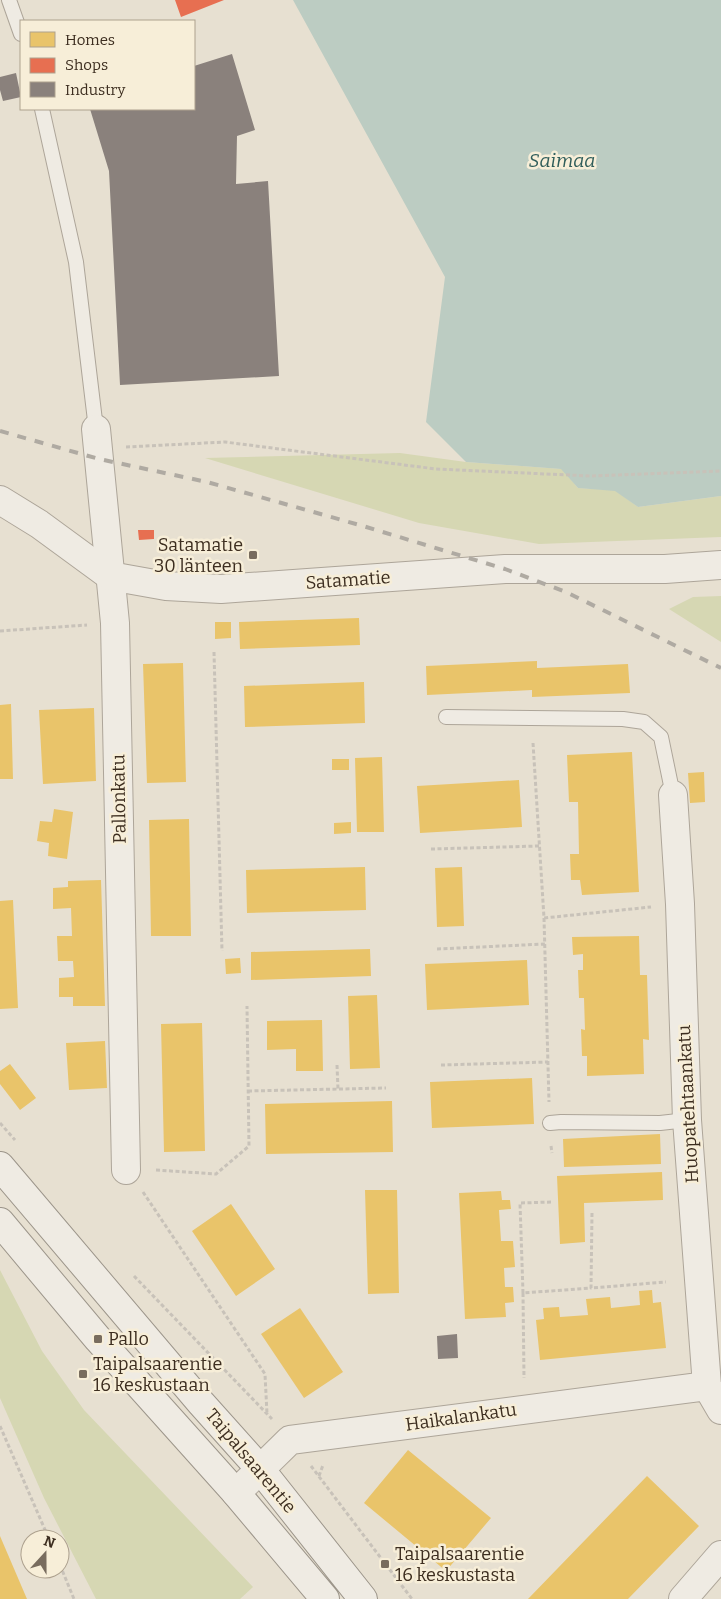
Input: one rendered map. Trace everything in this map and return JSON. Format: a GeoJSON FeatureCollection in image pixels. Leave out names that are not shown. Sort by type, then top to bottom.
{"type":"FeatureCollection","features":[{"type":"Feature","properties":{"kind":"street","name":"Pallonkatu"},"geometry":{"type":"LineString","coordinates":[[97,437],[115,631],[126,1170]]}},
{"type":"Feature","properties":{"kind":"street","name":"Satamatie"},"geometry":{"type":"LineString","coordinates":[[0,500],[39,524],[110,576],[166,586],[221,589],[505,569],[665,569],[721,565]]}},
{"type":"Feature","properties":{"kind":"street","name":"Huopatehtaankatu"},"geometry":{"type":"LineString","coordinates":[[673,795],[680,904],[687,1120],[707,1386],[721,1410]]}},
{"type":"Feature","properties":{"kind":"street","name":"Taipalsaarentie"},"geometry":{"type":"LineString","coordinates":[[0,1166],[201,1403],[260,1469],[363,1599]]}},
{"type":"Feature","properties":{"kind":"street","name":"Taipalsaarentie"},"geometry":{"type":"LineString","coordinates":[[0,1222],[98,1339],[236,1493],[325,1599]]}},
{"type":"Feature","properties":{"kind":"street","name":"Haikalankatu"},"geometry":{"type":"LineString","coordinates":[[290,1440],[707,1386]]}},
{"type":"Feature","properties":{"kind":"street"},"geometry":{"type":"LineString","coordinates":[[236,1493],[290,1440]]}},
{"type":"Feature","properties":{"kind":"street"},"geometry":{"type":"LineString","coordinates":[[683,1599],[721,1555]]}},
{"type":"Feature","properties":{"kind":"lane"},"geometry":{"type":"LineString","coordinates":[[9,0],[20,31]]}},
{"type":"Feature","properties":{"kind":"lane"},"geometry":{"type":"LineString","coordinates":[[42,110],[76,262],[97,437]]}},
{"type":"Feature","properties":{"kind":"lane"},"geometry":{"type":"LineString","coordinates":[[446,717],[624,719],[644,722],[661,737],[673,795]]}},
{"type":"Feature","properties":{"kind":"lane"},"geometry":{"type":"LineString","coordinates":[[550,1123],[660,1123],[687,1120]]}},
{"type":"Feature","properties":{"kind":"path"},"geometry":{"type":"LineString","coordinates":[[97,437],[132,448],[225,442],[436,468],[591,476],[721,471]]}},
{"type":"Feature","properties":{"kind":"path"},"geometry":{"type":"LineString","coordinates":[[214,652],[222,951]]}},
{"type":"Feature","properties":{"kind":"path"},"geometry":{"type":"LineString","coordinates":[[533,743],[544,918],[552,1153]]}},
{"type":"Feature","properties":{"kind":"path"},"geometry":{"type":"LineString","coordinates":[[431,849],[539,846]]}},
{"type":"Feature","properties":{"kind":"path"},"geometry":{"type":"LineString","coordinates":[[544,918],[680,904]]}},
{"type":"Feature","properties":{"kind":"path"},"geometry":{"type":"LineString","coordinates":[[437,949],[544,944]]}},
{"type":"Feature","properties":{"kind":"path"},"geometry":{"type":"LineString","coordinates":[[156,1170],[216,1174],[248,1146],[247,1006]]}},
{"type":"Feature","properties":{"kind":"path"},"geometry":{"type":"LineString","coordinates":[[441,1065],[548,1062]]}},
{"type":"Feature","properties":{"kind":"path"},"geometry":{"type":"LineString","coordinates":[[337,1064],[338,1089]]}},
{"type":"Feature","properties":{"kind":"path"},"geometry":{"type":"LineString","coordinates":[[248,1090],[386,1088]]}},
{"type":"Feature","properties":{"kind":"path"},"geometry":{"type":"LineString","coordinates":[[0,1123],[21,1147]]}},
{"type":"Feature","properties":{"kind":"path"},"geometry":{"type":"LineString","coordinates":[[126,1170],[158,1214],[265,1374],[268,1415]]}},
{"type":"Feature","properties":{"kind":"path"},"geometry":{"type":"LineString","coordinates":[[524,1378],[520,1203],[551,1202]]}},
{"type":"Feature","properties":{"kind":"path"},"geometry":{"type":"LineString","coordinates":[[591,1288],[592,1212]]}},
{"type":"Feature","properties":{"kind":"path"},"geometry":{"type":"LineString","coordinates":[[130,1272],[290,1440],[412,1599]]}},
{"type":"Feature","properties":{"kind":"path"},"geometry":{"type":"LineString","coordinates":[[523,1293],[666,1282]]}},
{"type":"Feature","properties":{"kind":"path"},"geometry":{"type":"LineString","coordinates":[[0,1426],[45,1529]]}},
{"type":"Feature","properties":{"kind":"path"},"geometry":{"type":"LineString","coordinates":[[319,1476],[326,1458]]}},
{"type":"Feature","properties":{"kind":"path"},"geometry":{"type":"LineString","coordinates":[[66,1579],[74,1599]]}},
{"type":"Feature","properties":{"kind":"green space"},"geometry":{"type":"Polygon","coordinates":[[[400,453],[466,462],[562,469],[578,488],[615,490],[638,507],[721,496],[721,537],[539,544],[419,523],[205,458],[400,453]]]}},
{"type":"Feature","properties":{"kind":"green space"},"geometry":{"type":"Polygon","coordinates":[[[721,596],[721,642],[669,609],[693,597],[721,596]]]}},
{"type":"Feature","properties":{"kind":"green space"},"geometry":{"type":"Polygon","coordinates":[[[0,1270],[42,1351],[84,1410],[253,1587],[240,1599],[96,1599],[70,1548],[70,1529],[60,1529],[44,1498],[0,1398],[0,1270]]]}},
{"type":"Feature","properties":{"kind":"water","name":"Saimaa"},"geometry":{"type":"Polygon","coordinates":[[[293,0],[721,0],[721,496],[638,507],[615,491],[578,488],[561,469],[466,462],[426,422],[445,277],[293,0]]]}},
{"type":"Feature","properties":{"kind":"building: Homes"},"geometry":{"type":"Polygon","coordinates":[[[359,618],[360,645],[240,649],[239,622],[359,618]]]}},
{"type":"Feature","properties":{"kind":"building: Homes"},"geometry":{"type":"Polygon","coordinates":[[[215,622],[231,622],[231,638],[215,639],[215,622]]]}},
{"type":"Feature","properties":{"kind":"building: Homes"},"geometry":{"type":"Polygon","coordinates":[[[537,661],[537,668],[628,664],[630,693],[532,697],[532,690],[427,695],[426,666],[537,661]]]}},
{"type":"Feature","properties":{"kind":"building: Homes"},"geometry":{"type":"Polygon","coordinates":[[[183,663],[186,782],[147,783],[143,664],[183,663]]]}},
{"type":"Feature","properties":{"kind":"building: Homes"},"geometry":{"type":"Polygon","coordinates":[[[364,682],[365,723],[245,727],[244,686],[364,682]]]}},
{"type":"Feature","properties":{"kind":"building: Homes"},"geometry":{"type":"Polygon","coordinates":[[[11,704],[13,779],[0,779],[0,705],[11,704]]]}},
{"type":"Feature","properties":{"kind":"building: Homes"},"geometry":{"type":"Polygon","coordinates":[[[94,708],[96,781],[43,784],[39,710],[94,708]]]}},
{"type":"Feature","properties":{"kind":"building: Homes"},"geometry":{"type":"Polygon","coordinates":[[[632,752],[639,892],[582,895],[580,880],[571,880],[570,854],[579,854],[578,802],[569,802],[567,755],[632,752]]]}},
{"type":"Feature","properties":{"kind":"building: Homes"},"geometry":{"type":"Polygon","coordinates":[[[382,757],[384,832],[357,832],[355,758],[382,757]]]}},
{"type":"Feature","properties":{"kind":"building: Homes"},"geometry":{"type":"Polygon","coordinates":[[[332,759],[349,759],[349,770],[332,770],[332,759]]]}},
{"type":"Feature","properties":{"kind":"building: Homes"},"geometry":{"type":"Polygon","coordinates":[[[704,772],[705,802],[690,803],[688,773],[704,772]]]}},
{"type":"Feature","properties":{"kind":"building: Homes"},"geometry":{"type":"Polygon","coordinates":[[[519,780],[522,827],[420,833],[417,786],[519,780]]]}},
{"type":"Feature","properties":{"kind":"building: Homes"},"geometry":{"type":"Polygon","coordinates":[[[54,809],[73,812],[67,859],[48,856],[49,843],[37,841],[40,821],[52,822],[54,809]]]}},
{"type":"Feature","properties":{"kind":"building: Homes"},"geometry":{"type":"Polygon","coordinates":[[[189,819],[191,936],[151,936],[149,820],[189,819]]]}},
{"type":"Feature","properties":{"kind":"building: Homes"},"geometry":{"type":"Polygon","coordinates":[[[351,822],[351,833],[334,834],[334,823],[351,822]]]}},
{"type":"Feature","properties":{"kind":"building: Homes"},"geometry":{"type":"Polygon","coordinates":[[[365,867],[366,910],[247,913],[246,870],[365,867]]]}},
{"type":"Feature","properties":{"kind":"building: Homes"},"geometry":{"type":"Polygon","coordinates":[[[462,867],[464,926],[437,927],[435,868],[462,867]]]}},
{"type":"Feature","properties":{"kind":"building: Homes"},"geometry":{"type":"Polygon","coordinates":[[[101,880],[105,1006],[73,1006],[73,997],[59,997],[59,978],[74,977],[73,961],[58,961],[57,936],[72,936],[71,908],[53,909],[53,888],[68,887],[68,881],[101,880]]]}},
{"type":"Feature","properties":{"kind":"building: Homes"},"geometry":{"type":"Polygon","coordinates":[[[13,900],[18,1008],[0,1009],[0,901],[13,900]]]}},
{"type":"Feature","properties":{"kind":"building: Homes"},"geometry":{"type":"Polygon","coordinates":[[[639,936],[640,975],[647,975],[649,1040],[643,1039],[644,1074],[587,1076],[587,1056],[582,1056],[581,1029],[585,1030],[584,998],[579,998],[578,970],[583,970],[583,954],[573,955],[572,937],[639,936]]]}},
{"type":"Feature","properties":{"kind":"building: Homes"},"geometry":{"type":"Polygon","coordinates":[[[370,949],[371,976],[251,980],[251,952],[370,949]]]}},
{"type":"Feature","properties":{"kind":"building: Homes"},"geometry":{"type":"Polygon","coordinates":[[[240,958],[241,973],[226,974],[225,959],[240,958]]]}},
{"type":"Feature","properties":{"kind":"building: Homes"},"geometry":{"type":"Polygon","coordinates":[[[527,960],[529,1005],[427,1010],[425,964],[527,960]]]}},
{"type":"Feature","properties":{"kind":"building: Homes"},"geometry":{"type":"Polygon","coordinates":[[[377,995],[380,1068],[350,1069],[348,996],[377,995]]]}},
{"type":"Feature","properties":{"kind":"building: Homes"},"geometry":{"type":"Polygon","coordinates":[[[322,1020],[323,1071],[296,1071],[296,1049],[267,1050],[267,1021],[322,1020]]]}},
{"type":"Feature","properties":{"kind":"building: Homes"},"geometry":{"type":"Polygon","coordinates":[[[202,1023],[205,1151],[164,1152],[161,1024],[202,1023]]]}},
{"type":"Feature","properties":{"kind":"building: Homes"},"geometry":{"type":"Polygon","coordinates":[[[105,1041],[107,1088],[69,1090],[66,1043],[105,1041]]]}},
{"type":"Feature","properties":{"kind":"building: Homes"},"geometry":{"type":"Polygon","coordinates":[[[10,1064],[36,1098],[20,1110],[0,1084],[0,1071],[10,1064]]]}},
{"type":"Feature","properties":{"kind":"building: Homes"},"geometry":{"type":"Polygon","coordinates":[[[532,1078],[534,1124],[432,1128],[430,1082],[532,1078]]]}},
{"type":"Feature","properties":{"kind":"building: Homes"},"geometry":{"type":"Polygon","coordinates":[[[392,1101],[393,1152],[266,1154],[265,1104],[392,1101]]]}},
{"type":"Feature","properties":{"kind":"building: Homes"},"geometry":{"type":"Polygon","coordinates":[[[660,1134],[661,1164],[564,1167],[563,1139],[660,1134]]]}},
{"type":"Feature","properties":{"kind":"building: Homes"},"geometry":{"type":"Polygon","coordinates":[[[662,1172],[663,1200],[584,1203],[585,1242],[560,1244],[557,1176],[662,1172]]]}},
{"type":"Feature","properties":{"kind":"building: Homes"},"geometry":{"type":"Polygon","coordinates":[[[365,1190],[397,1190],[399,1293],[368,1294],[365,1190]]]}},
{"type":"Feature","properties":{"kind":"building: Homes"},"geometry":{"type":"Polygon","coordinates":[[[501,1191],[502,1200],[510,1200],[511,1209],[499,1210],[501,1241],[513,1241],[515,1267],[504,1268],[505,1287],[513,1287],[514,1302],[505,1303],[506,1317],[465,1319],[459,1193],[501,1191]]]}},
{"type":"Feature","properties":{"kind":"building: Homes"},"geometry":{"type":"Polygon","coordinates":[[[231,1204],[275,1269],[236,1296],[192,1231],[231,1204]]]}},
{"type":"Feature","properties":{"kind":"building: Homes"},"geometry":{"type":"Polygon","coordinates":[[[652,1290],[653,1303],[661,1302],[666,1348],[540,1360],[536,1320],[544,1319],[543,1308],[559,1307],[560,1317],[588,1315],[586,1299],[610,1297],[611,1308],[640,1305],[639,1291],[652,1290]]]}},
{"type":"Feature","properties":{"kind":"building: Homes"},"geometry":{"type":"Polygon","coordinates":[[[300,1308],[343,1372],[304,1398],[261,1334],[300,1308]]]}},
{"type":"Feature","properties":{"kind":"building: Homes"},"geometry":{"type":"Polygon","coordinates":[[[408,1450],[491,1518],[446,1571],[364,1503],[408,1450]]]}},
{"type":"Feature","properties":{"kind":"building: Homes"},"geometry":{"type":"Polygon","coordinates":[[[647,1476],[699,1526],[628,1599],[528,1599],[647,1476]]]}},
{"type":"Feature","properties":{"kind":"building: Homes"},"geometry":{"type":"Polygon","coordinates":[[[0,1536],[27,1599],[0,1599],[0,1536]]]}},
{"type":"Feature","properties":{"kind":"building: Shops"},"geometry":{"type":"Polygon","coordinates":[[[175,0],[224,0],[181,17],[175,0]]]}},
{"type":"Feature","properties":{"kind":"building: Shops"},"geometry":{"type":"Polygon","coordinates":[[[138,530],[154,530],[154,539],[139,540],[138,530]]]}},
{"type":"Feature","properties":{"kind":"building: Industry"},"geometry":{"type":"Polygon","coordinates":[[[232,54],[255,130],[237,136],[236,184],[268,181],[279,376],[120,385],[109,171],[90,110],[195,110],[195,66],[232,54]]]}},
{"type":"Feature","properties":{"kind":"building: Industry"},"geometry":{"type":"Polygon","coordinates":[[[16,73],[20,97],[3,101],[0,90],[0,77],[16,73]]]}},
{"type":"Feature","properties":{"kind":"building: Industry"},"geometry":{"type":"Polygon","coordinates":[[[457,1334],[458,1358],[438,1359],[437,1336],[457,1334]]]}},
{"type":"Feature","properties":{"kind":"railway"},"geometry":{"type":"LineString","coordinates":[[0,431],[99,459],[207,482],[505,569],[566,592],[721,668]]}},
{"type":"Feature","properties":{"kind":"place","name":"Satamatie 30 länteen"},"geometry":{"type":"Point","coordinates":[253,555]}},
{"type":"Feature","properties":{"kind":"place","name":"Pallo"},"geometry":{"type":"Point","coordinates":[98,1339]}},
{"type":"Feature","properties":{"kind":"place","name":"Taipalsaarentie 16 keskustaan"},"geometry":{"type":"Point","coordinates":[83,1374]}},
{"type":"Feature","properties":{"kind":"place","name":"Taipalsaarentie 16 keskustasta"},"geometry":{"type":"Point","coordinates":[385,1564]}}]}
